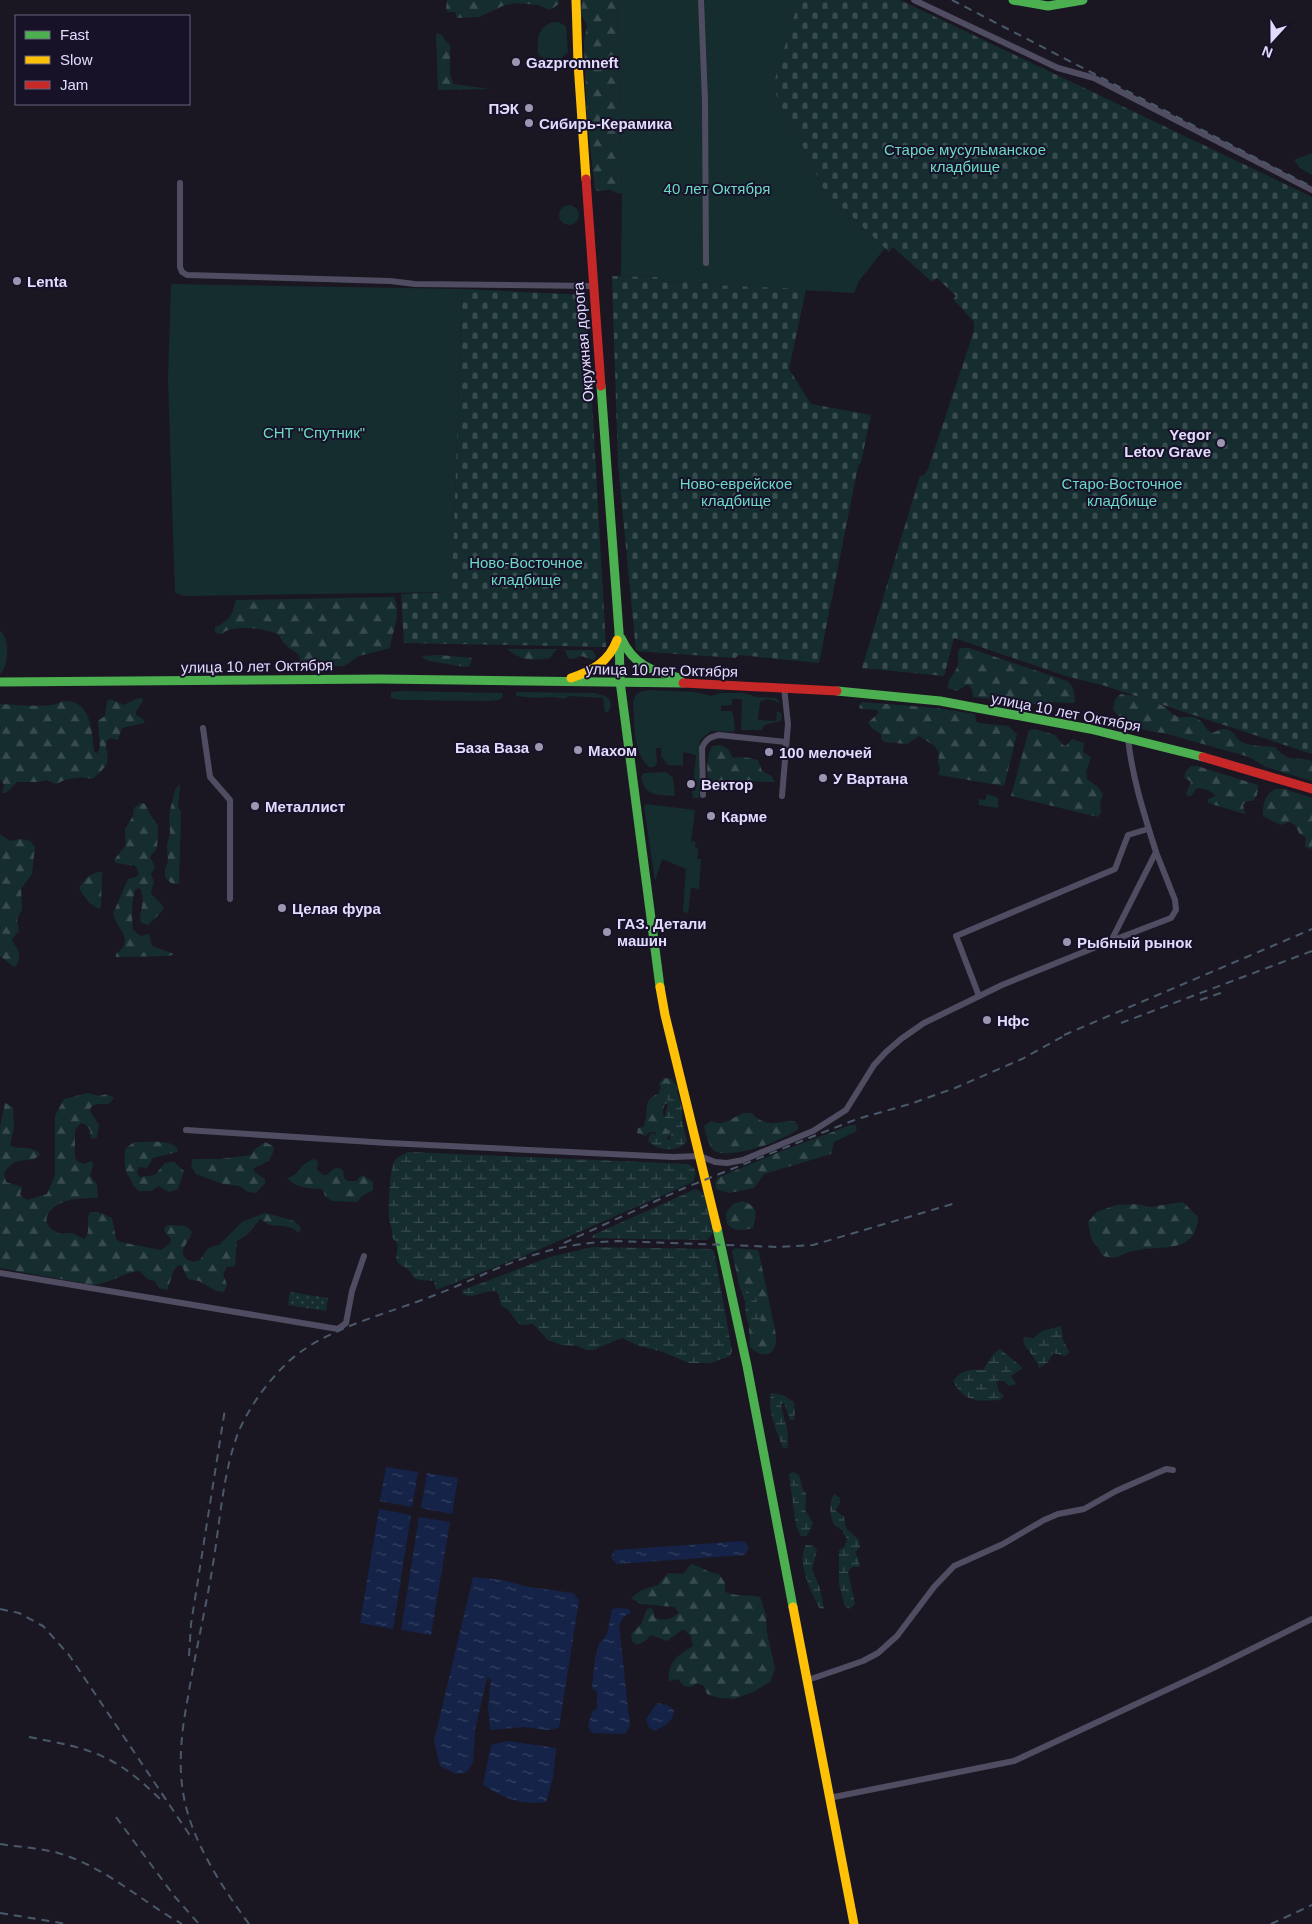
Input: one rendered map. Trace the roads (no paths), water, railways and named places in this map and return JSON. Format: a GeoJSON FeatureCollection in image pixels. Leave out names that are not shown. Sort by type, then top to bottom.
{"type":"FeatureCollection","features":[{"type":"Feature","properties":{"kind":"main road","name":"Окружная дорога"},"geometry":{"type":"LineString","coordinates":[[576,0],[578,62],[593,286],[619,632],[620,681],[655,958],[665,1015],[700,1156],[747,1366],[854,1924]]}},
{"type":"Feature","properties":{"kind":"main road"},"geometry":{"type":"LineString","coordinates":[[1013,0],[1041,7],[1054,7],[1083,0]]}},
{"type":"Feature","properties":{"kind":"main road"},"geometry":{"type":"LineString","coordinates":[[558,681],[588,672],[604,663],[616,646],[619,632]]}},
{"type":"Feature","properties":{"kind":"main road"},"geometry":{"type":"LineString","coordinates":[[619,632],[629,654],[640,664],[654,671],[694,683]]}},
{"type":"Feature","properties":{"kind":"main road","name":"улица 10 лет Октября"},"geometry":{"type":"LineString","coordinates":[[0,682],[382,679],[620,681],[784,687],[854,692],[940,701],[1128,738],[1200,756],[1312,789]]}},
{"type":"Feature","properties":{"kind":"street"},"geometry":{"type":"LineString","coordinates":[[701,0],[705,101],[706,263]]}},
{"type":"Feature","properties":{"kind":"street"},"geometry":{"type":"LineString","coordinates":[[914,0],[1058,68],[1094,78],[1312,190]]}},
{"type":"Feature","properties":{"kind":"street"},"geometry":{"type":"LineString","coordinates":[[180,183],[180,267],[182,272],[187,275],[390,280],[415,284],[593,286]]}},
{"type":"Feature","properties":{"kind":"street"},"geometry":{"type":"LineString","coordinates":[[782,796],[788,724],[784,687]]}},
{"type":"Feature","properties":{"kind":"street"},"geometry":{"type":"LineString","coordinates":[[203,728],[210,777],[230,800],[230,899]]}},
{"type":"Feature","properties":{"kind":"street"},"geometry":{"type":"LineString","coordinates":[[703,795],[702,748],[710,736],[719,735],[786,742]]}},
{"type":"Feature","properties":{"kind":"street"},"geometry":{"type":"LineString","coordinates":[[186,1130],[388,1143],[673,1157],[700,1156],[715,1162],[727,1163],[743,1160],[814,1131],[846,1110],[874,1065],[901,1039],[924,1023],[1002,985],[1171,918],[1176,910],[1175,900],[1148,829],[1130,760],[1128,738]]}},
{"type":"Feature","properties":{"kind":"street"},"geometry":{"type":"LineString","coordinates":[[979,996],[956,936],[1115,869],[1128,835],[1148,829]]}},
{"type":"Feature","properties":{"kind":"street"},"geometry":{"type":"LineString","coordinates":[[1111,941],[1156,852]]}},
{"type":"Feature","properties":{"kind":"street"},"geometry":{"type":"LineString","coordinates":[[0,1273],[338,1329],[346,1323],[352,1291],[364,1256]]}},
{"type":"Feature","properties":{"kind":"street"},"geometry":{"type":"LineString","coordinates":[[808,1680],[862,1661],[878,1653],[897,1636],[934,1588],[954,1566],[1003,1544],[1044,1520],[1058,1514],[1078,1512],[1166,1469],[1173,1470]]}},
{"type":"Feature","properties":{"kind":"street"},"geometry":{"type":"LineString","coordinates":[[829,1798],[1014,1762],[1312,1619]]}},
{"type":"Feature","properties":{"kind":"water"},"geometry":{"type":"Polygon","coordinates":[[[386,1467],[418,1472],[412,1507],[380,1501],[386,1467]]]}},
{"type":"Feature","properties":{"kind":"water"},"geometry":{"type":"Polygon","coordinates":[[[427,1473],[458,1478],[452,1514],[421,1508],[427,1473]]]}},
{"type":"Feature","properties":{"kind":"water"},"geometry":{"type":"Polygon","coordinates":[[[379,1509],[411,1515],[393,1629],[360,1623],[379,1509]]]}},
{"type":"Feature","properties":{"kind":"water"},"geometry":{"type":"Polygon","coordinates":[[[419,1517],[450,1522],[431,1635],[401,1630],[419,1517]]]}},
{"type":"Feature","properties":{"kind":"water"},"geometry":{"type":"Polygon","coordinates":[[[744,1541],[749,1547],[745,1555],[616,1564],[611,1557],[615,1550],[744,1541]]]}},
{"type":"Feature","properties":{"kind":"water"},"geometry":{"type":"Polygon","coordinates":[[[473,1577],[502,1580],[529,1587],[573,1593],[579,1600],[559,1728],[547,1730],[524,1727],[490,1730],[488,1706],[491,1679],[487,1678],[475,1730],[473,1762],[467,1772],[456,1774],[440,1766],[434,1741],[473,1577]]]}},
{"type":"Feature","properties":{"kind":"water"},"geometry":{"type":"Polygon","coordinates":[[[612,1609],[629,1609],[631,1613],[624,1616],[619,1625],[630,1726],[626,1733],[621,1734],[592,1733],[588,1726],[592,1712],[597,1708],[597,1692],[592,1688],[595,1659],[599,1644],[607,1634],[612,1609]]]}},
{"type":"Feature","properties":{"kind":"water"},"geometry":{"type":"Polygon","coordinates":[[[657,1703],[667,1705],[674,1710],[666,1725],[655,1731],[649,1728],[646,1719],[657,1703]]]}},
{"type":"Feature","properties":{"kind":"water"},"geometry":{"type":"Polygon","coordinates":[[[508,1741],[556,1748],[553,1778],[546,1802],[520,1802],[498,1794],[483,1785],[491,1745],[508,1741]]]}},
{"type":"Feature","properties":{"kind":"railway"},"geometry":{"type":"LineString","coordinates":[[952,0],[1312,187]]}},
{"type":"Feature","properties":{"kind":"railway"},"geometry":{"type":"LineString","coordinates":[[1064,1035],[1312,929]]}},
{"type":"Feature","properties":{"kind":"railway"},"geometry":{"type":"LineString","coordinates":[[1121,1023],[1312,951]]}},
{"type":"Feature","properties":{"kind":"railway"},"geometry":{"type":"LineString","coordinates":[[1200,1000],[1221,993]]}},
{"type":"Feature","properties":{"kind":"railway"},"geometry":{"type":"LineString","coordinates":[[564,1243],[682,1189],[819,1134],[857,1119],[910,1104],[955,1088],[1022,1059],[1069,1033]]}},
{"type":"Feature","properties":{"kind":"railway"},"geometry":{"type":"LineString","coordinates":[[249,1924],[208,1862],[192,1827],[183,1792],[181,1745],[228,1466],[238,1433],[252,1406],[270,1381],[284,1366],[299,1353],[335,1332],[435,1295],[511,1263],[557,1249],[587,1243],[618,1241],[779,1247],[813,1245],[956,1203]]}},
{"type":"Feature","properties":{"kind":"railway"},"geometry":{"type":"LineString","coordinates":[[189,1656],[191,1624],[225,1409]]}},
{"type":"Feature","properties":{"kind":"railway"},"geometry":{"type":"LineString","coordinates":[[0,1609],[19,1613],[43,1626],[69,1655],[193,1840]]}},
{"type":"Feature","properties":{"kind":"railway"},"geometry":{"type":"LineString","coordinates":[[29,1737],[70,1745],[101,1756],[129,1772],[160,1799]]}},
{"type":"Feature","properties":{"kind":"railway"},"geometry":{"type":"LineString","coordinates":[[116,1817],[175,1897],[199,1924]]}},
{"type":"Feature","properties":{"kind":"railway"},"geometry":{"type":"LineString","coordinates":[[0,1844],[51,1851],[91,1866],[182,1924]]}},
{"type":"Feature","properties":{"kind":"railway"},"geometry":{"type":"LineString","coordinates":[[1271,1924],[1312,1905]]}},
{"type":"Feature","properties":{"kind":"railway"},"geometry":{"type":"LineString","coordinates":[[0,1913],[67,1924]]}},
{"type":"Feature","properties":{"kind":"place","name":"Gazpromneft"},"geometry":{"type":"Point","coordinates":[516,62]}},
{"type":"Feature","properties":{"kind":"place","name":"ПЭК"},"geometry":{"type":"Point","coordinates":[529,108]}},
{"type":"Feature","properties":{"kind":"place","name":"Сибирь-Керамика"},"geometry":{"type":"Point","coordinates":[529,123]}},
{"type":"Feature","properties":{"kind":"place","name":"Lenta"},"geometry":{"type":"Point","coordinates":[17,281]}},
{"type":"Feature","properties":{"kind":"place","name":"Yegor Letov Grave"},"geometry":{"type":"Point","coordinates":[1221,443]}},
{"type":"Feature","properties":{"kind":"place","name":"База Ваза"},"geometry":{"type":"Point","coordinates":[539,747]}},
{"type":"Feature","properties":{"kind":"place","name":"Махом"},"geometry":{"type":"Point","coordinates":[578,750]}},
{"type":"Feature","properties":{"kind":"place","name":"100 мелочей"},"geometry":{"type":"Point","coordinates":[769,752]}},
{"type":"Feature","properties":{"kind":"place","name":"У Вартана"},"geometry":{"type":"Point","coordinates":[823,778]}},
{"type":"Feature","properties":{"kind":"place","name":"Вектор"},"geometry":{"type":"Point","coordinates":[691,784]}},
{"type":"Feature","properties":{"kind":"place","name":"Металлист"},"geometry":{"type":"Point","coordinates":[255,806]}},
{"type":"Feature","properties":{"kind":"place","name":"Карме"},"geometry":{"type":"Point","coordinates":[711,816]}},
{"type":"Feature","properties":{"kind":"place","name":"Целая фура"},"geometry":{"type":"Point","coordinates":[282,908]}},
{"type":"Feature","properties":{"kind":"place","name":"ГАЗ. Детали машин"},"geometry":{"type":"Point","coordinates":[607,932]}},
{"type":"Feature","properties":{"kind":"place","name":"Рыбный рынок"},"geometry":{"type":"Point","coordinates":[1067,942]}},
{"type":"Feature","properties":{"kind":"place","name":"Нфс"},"geometry":{"type":"Point","coordinates":[987,1020]}},
{"type":"Feature","properties":{"kind":"park label","name":"Старое мусульманское кладбище"},"geometry":{"type":"Point","coordinates":[965,158]}},
{"type":"Feature","properties":{"kind":"park label","name":"40 лет Октября"},"geometry":{"type":"Point","coordinates":[717,188]}},
{"type":"Feature","properties":{"kind":"park label","name":"СНТ \"Спутник\""},"geometry":{"type":"Point","coordinates":[314,432]}},
{"type":"Feature","properties":{"kind":"park label","name":"Ново-еврейское кладбище"},"geometry":{"type":"Point","coordinates":[736,492]}},
{"type":"Feature","properties":{"kind":"park label","name":"Старо-Восточное кладбище"},"geometry":{"type":"Point","coordinates":[1122,492]}},
{"type":"Feature","properties":{"kind":"park label","name":"Ново-Восточное кладбище"},"geometry":{"type":"Point","coordinates":[526,570]}}]}
